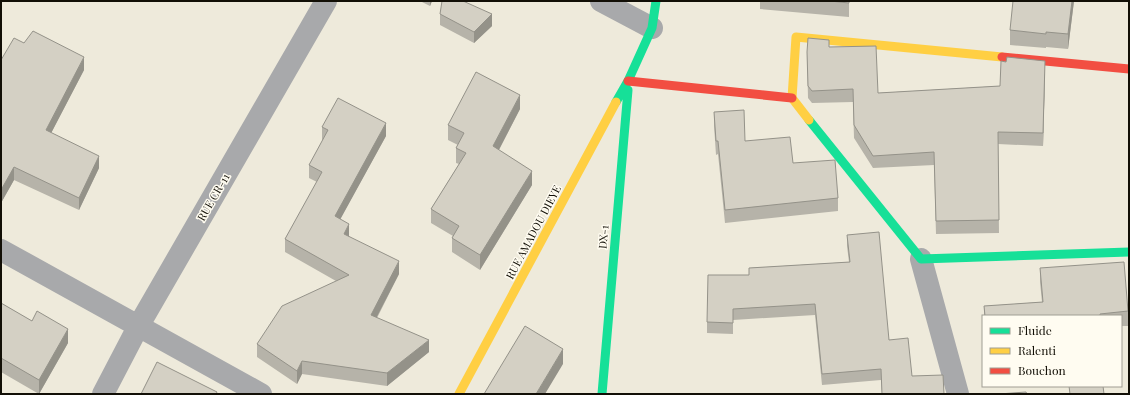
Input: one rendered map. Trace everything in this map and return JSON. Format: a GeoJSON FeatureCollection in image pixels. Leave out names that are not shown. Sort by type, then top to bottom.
{"type":"FeatureCollection","features":[{"type":"Feature","properties":{"kind":"street","name":"RUE CR-11"},"geometry":{"type":"LineString","coordinates":[[103,394],[139,325],[326,1]]}},
{"type":"Feature","properties":{"kind":"street"},"geometry":{"type":"LineString","coordinates":[[601,1],[652,28]]}},
{"type":"Feature","properties":{"kind":"street","name":"RUE AMADOU DIEYE"},"geometry":{"type":"LineString","coordinates":[[459,394],[628,81],[652,28],[656,1]]}},
{"type":"Feature","properties":{"kind":"street"},"geometry":{"type":"LineString","coordinates":[[958,394],[921,259],[792,98],[796,37],[1129,69]]}},
{"type":"Feature","properties":{"kind":"street"},"geometry":{"type":"LineString","coordinates":[[628,81],[792,98]]}},
{"type":"Feature","properties":{"kind":"street","name":"DX-1"},"geometry":{"type":"LineString","coordinates":[[602,394],[628,81]]}},
{"type":"Feature","properties":{"kind":"street"},"geometry":{"type":"LineString","coordinates":[[1,250],[139,325],[261,394]]}},
{"type":"Feature","properties":{"kind":"street"},"geometry":{"type":"LineString","coordinates":[[921,259],[1129,252]]}},
{"type":"Feature","properties":{"kind":"building"},"geometry":{"type":"Polygon","coordinates":[[[442,1],[463,1],[492,14],[474,32],[440,14],[442,1]]]}},
{"type":"Feature","properties":{"kind":"building"},"geometry":{"type":"Polygon","coordinates":[[[830,1],[849,1],[849,3],[830,1]]]}},
{"type":"Feature","properties":{"kind":"building"},"geometry":{"type":"Polygon","coordinates":[[[1013,1],[1072,1],[1068,34],[1046,32],[1046,34],[1010,30],[1013,1]]]}},
{"type":"Feature","properties":{"kind":"building"},"geometry":{"type":"Polygon","coordinates":[[[33,31],[84,57],[46,130],[99,156],[79,198],[14,167],[1,190],[1,60],[14,38],[24,43],[33,31]]]}},
{"type":"Feature","properties":{"kind":"building"},"geometry":{"type":"Polygon","coordinates":[[[808,38],[829,40],[829,47],[876,46],[878,93],[1000,86],[1001,61],[1006,62],[1007,57],[1045,61],[1043,133],[998,132],[999,220],[936,221],[934,152],[873,156],[854,125],[853,89],[812,91],[808,86],[808,38]]]}},
{"type":"Feature","properties":{"kind":"building"},"geometry":{"type":"Polygon","coordinates":[[[476,72],[520,95],[493,146],[532,171],[480,255],[452,238],[459,226],[431,209],[466,153],[456,148],[464,133],[448,125],[476,72]]]}},
{"type":"Feature","properties":{"kind":"building"},"geometry":{"type":"Polygon","coordinates":[[[338,98],[386,123],[335,216],[349,224],[344,234],[399,261],[371,315],[429,340],[387,373],[302,361],[297,371],[257,344],[282,306],[349,275],[285,239],[322,172],[309,165],[328,130],[322,127],[338,98]]]}},
{"type":"Feature","properties":{"kind":"building"},"geometry":{"type":"Polygon","coordinates":[[[744,110],[745,141],[790,137],[793,163],[835,160],[838,198],[725,210],[718,141],[716,141],[714,112],[744,110]]]}},
{"type":"Feature","properties":{"kind":"building"},"geometry":{"type":"Polygon","coordinates":[[[879,232],[889,340],[908,338],[912,376],[943,375],[944,394],[882,394],[881,369],[822,374],[815,304],[733,309],[733,323],[707,322],[708,275],[749,275],[749,268],[850,262],[847,235],[879,232]]]}},
{"type":"Feature","properties":{"kind":"building"},"geometry":{"type":"Polygon","coordinates":[[[1124,262],[1128,311],[1100,315],[985,315],[984,306],[1043,302],[1040,268],[1124,262]]]}},
{"type":"Feature","properties":{"kind":"building"},"geometry":{"type":"Polygon","coordinates":[[[1,303],[32,321],[37,311],[68,329],[39,380],[1,358],[1,303]]]}},
{"type":"Feature","properties":{"kind":"building"},"geometry":{"type":"Polygon","coordinates":[[[525,326],[563,349],[536,394],[484,394],[525,326]]]}},
{"type":"Feature","properties":{"kind":"building"},"geometry":{"type":"Polygon","coordinates":[[[157,362],[217,392],[216,394],[141,394],[157,362]]]}},
{"type":"Feature","properties":{"kind":"building"},"geometry":{"type":"Polygon","coordinates":[[[1069,387],[1103,387],[1104,394],[1070,394],[1069,387]]]}},
{"type":"Feature","properties":{"kind":"building"},"geometry":{"type":"Polygon","coordinates":[[[1026,392],[1027,394],[999,394],[1026,392]]]}},
{"type":"Feature","properties":{"kind":"traffic: fast"},"geometry":{"type":"LineString","coordinates":[[616,102],[628,81],[652,28],[656,1]]}},
{"type":"Feature","properties":{"kind":"traffic: fast"},"geometry":{"type":"LineString","coordinates":[[602,394],[628,90]]}},
{"type":"Feature","properties":{"kind":"traffic: fast"},"geometry":{"type":"LineString","coordinates":[[809,120],[921,259],[1129,252]]}},
{"type":"Feature","properties":{"kind":"traffic: slow"},"geometry":{"type":"LineString","coordinates":[[809,120],[792,98],[796,37],[1002,57]]}},
{"type":"Feature","properties":{"kind":"traffic: slow"},"geometry":{"type":"LineString","coordinates":[[459,394],[616,102]]}},
{"type":"Feature","properties":{"kind":"traffic: jam"},"geometry":{"type":"LineString","coordinates":[[1002,57],[1129,69]]}},
{"type":"Feature","properties":{"kind":"traffic: jam"},"geometry":{"type":"LineString","coordinates":[[628,81],[792,98]]}}]}
